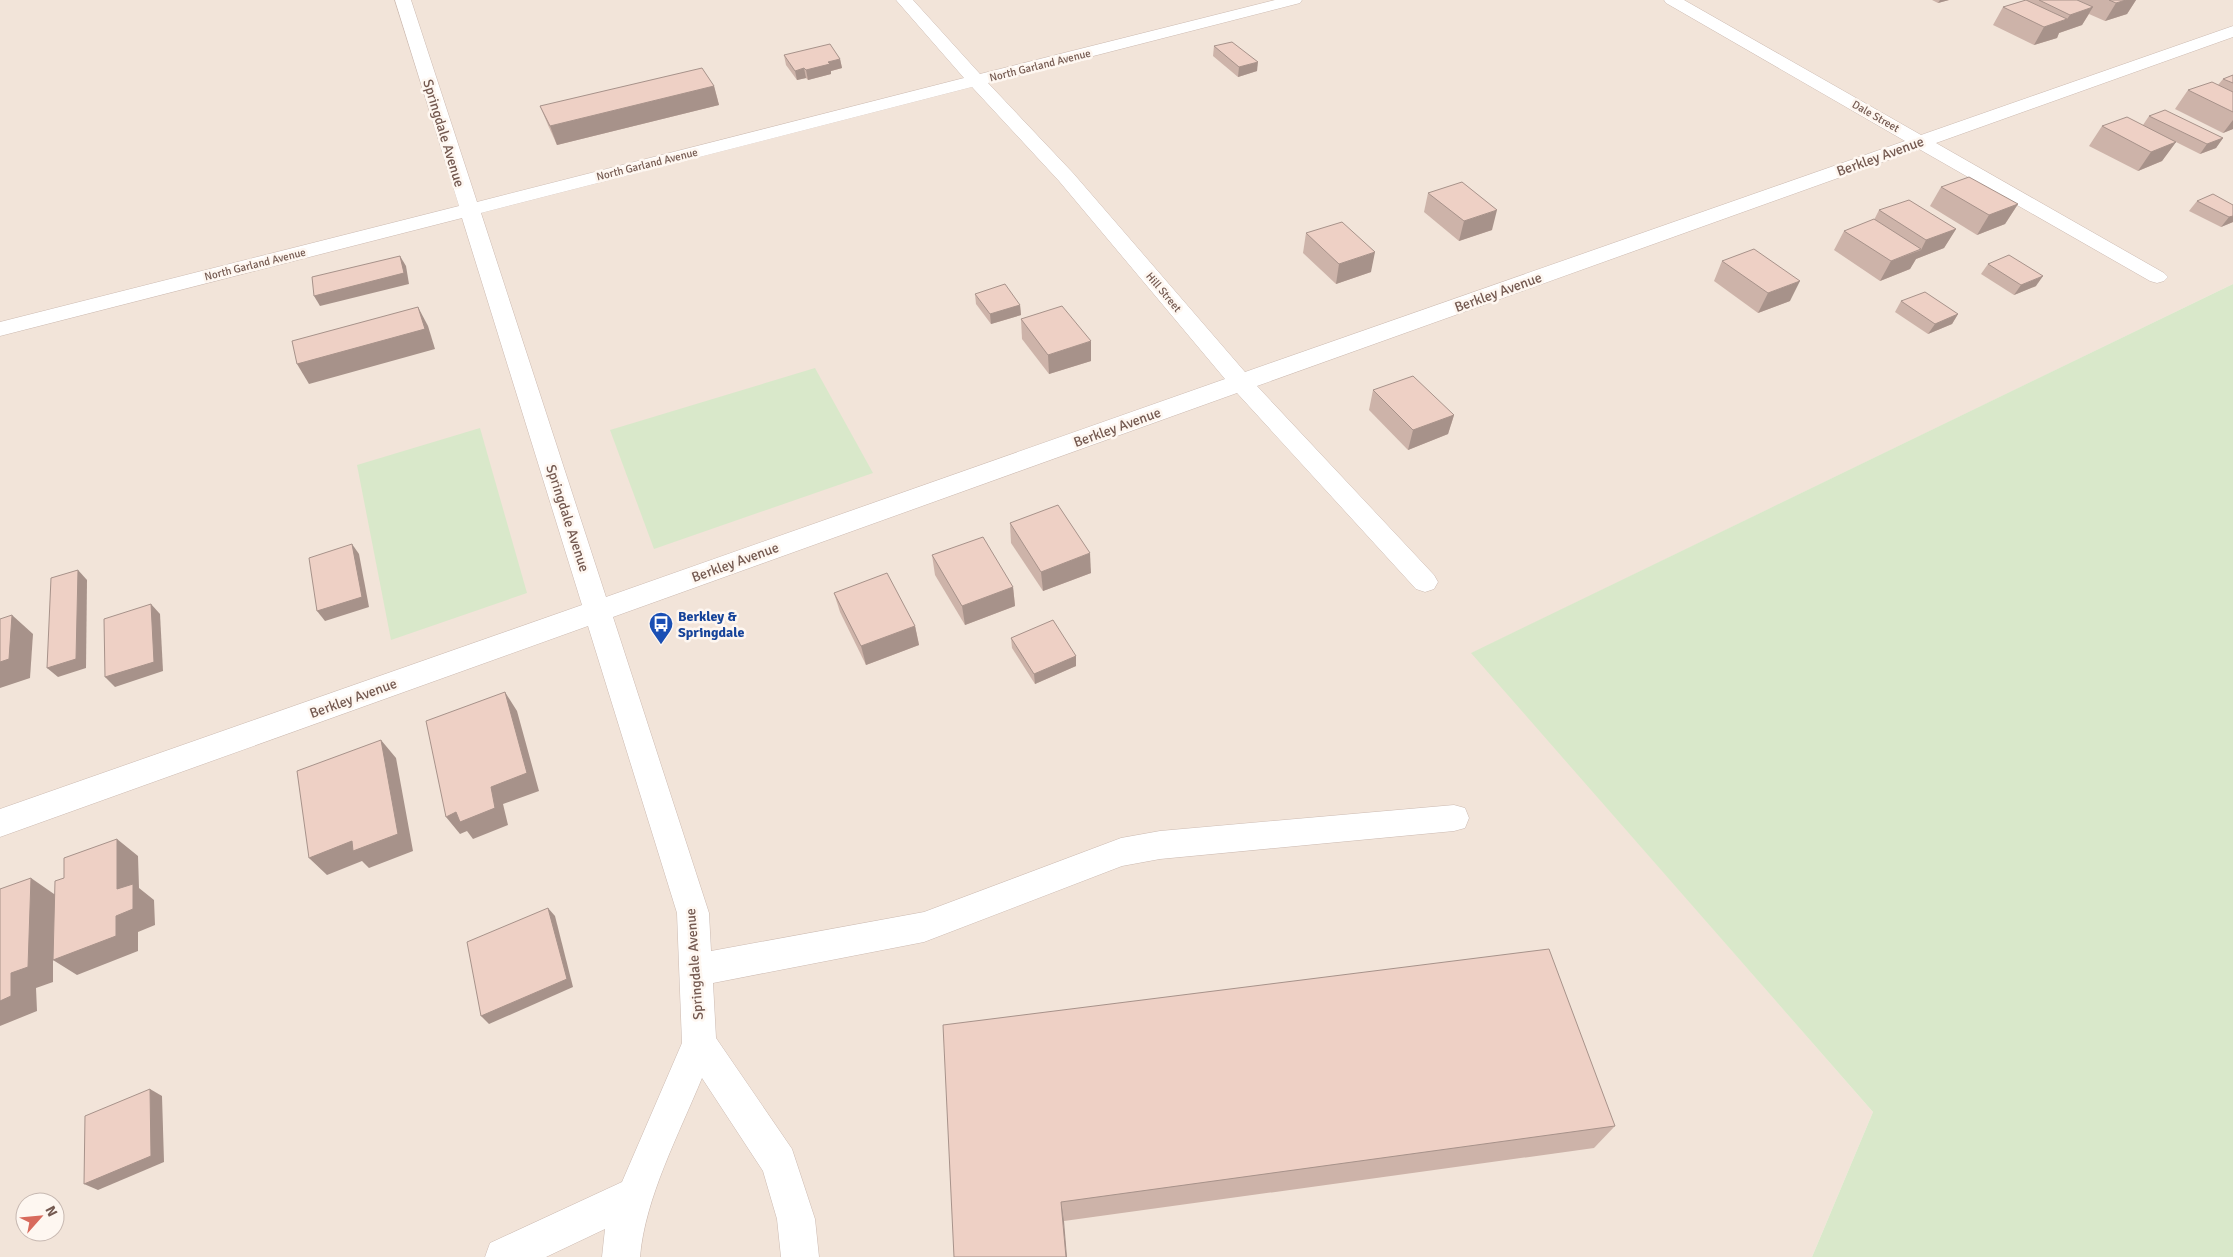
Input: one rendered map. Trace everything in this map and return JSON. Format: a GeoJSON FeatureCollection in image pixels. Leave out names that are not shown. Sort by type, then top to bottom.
{"type":"FeatureCollection","features":[{"type":"Feature","properties":{"kind":"street","name":"Springdale Avenue"},"geometry":{"type":"LineString","coordinates":[[403,0],[468,210],[693,912],[699,1043],[635,1195],[623,1232],[622,1257]]}},
{"type":"Feature","properties":{"kind":"street","name":"Hill Street"},"geometry":{"type":"LineString","coordinates":[[904,0],[1066,176],[1241,383],[1425,582]]}},
{"type":"Feature","properties":{"kind":"street","name":"North Garland Avenue"},"geometry":{"type":"LineString","coordinates":[[0,329],[1294,0]]}},
{"type":"Feature","properties":{"kind":"street","name":"Dale Street"},"geometry":{"type":"LineString","coordinates":[[1672,0],[2157,277]]}},
{"type":"Feature","properties":{"kind":"street","name":"Berkley Avenue"},"geometry":{"type":"LineString","coordinates":[[0,823],[2233,30]]}},
{"type":"Feature","properties":{"kind":"street"},"geometry":{"type":"LineString","coordinates":[[696,970],[924,927],[1121,852],[1160,845],[1454,818]]}},
{"type":"Feature","properties":{"kind":"street"},"geometry":{"type":"LineString","coordinates":[[699,1043],[779,1162],[796,1219],[800,1257]]}},
{"type":"Feature","properties":{"kind":"street"},"geometry":{"type":"LineString","coordinates":[[504,1257],[635,1195]]}},
{"type":"Feature","properties":{"kind":"shaded area"},"geometry":{"type":"Polygon","coordinates":[[[0,0],[2233,0],[2233,284],[1472,653],[1873,1112],[1812,1257],[0,1257],[0,0]]]}},
{"type":"Feature","properties":{"kind":"green space"},"geometry":{"type":"Polygon","coordinates":[[[2233,284],[2233,1257],[1812,1257],[1873,1112],[1471,653],[2233,284]]]}},
{"type":"Feature","properties":{"kind":"green space"},"geometry":{"type":"Polygon","coordinates":[[[815,368],[873,473],[654,549],[610,430],[815,368]]]}},
{"type":"Feature","properties":{"kind":"green space"},"geometry":{"type":"Polygon","coordinates":[[[480,428],[527,593],[391,640],[357,465],[480,428]]]}},
{"type":"Feature","properties":{"kind":"building"},"geometry":{"type":"Polygon","coordinates":[[[2026,0],[2067,19],[2044,27],[2003,7],[2026,0]]]}},
{"type":"Feature","properties":{"kind":"building"},"geometry":{"type":"Polygon","coordinates":[[[2039,0],[2077,0],[2093,7],[2070,15],[2039,0]]]}},
{"type":"Feature","properties":{"kind":"building"},"geometry":{"type":"Polygon","coordinates":[[[2109,0],[2126,0],[2116,3],[2109,0]]]}},
{"type":"Feature","properties":{"kind":"building"},"geometry":{"type":"Polygon","coordinates":[[[1232,42],[1258,62],[1239,67],[1214,46],[1232,42]]]}},
{"type":"Feature","properties":{"kind":"building"},"geometry":{"type":"Polygon","coordinates":[[[830,44],[840,59],[828,62],[830,64],[806,70],[804,68],[795,71],[784,55],[830,44]]]}},
{"type":"Feature","properties":{"kind":"building"},"geometry":{"type":"Polygon","coordinates":[[[702,68],[714,86],[550,126],[540,106],[702,68]]]}},
{"type":"Feature","properties":{"kind":"building"},"geometry":{"type":"Polygon","coordinates":[[[2233,75],[2233,83],[2223,79],[2233,75]]]}},
{"type":"Feature","properties":{"kind":"building"},"geometry":{"type":"Polygon","coordinates":[[[2212,82],[2233,92],[2233,112],[2188,90],[2212,82]]]}},
{"type":"Feature","properties":{"kind":"building"},"geometry":{"type":"Polygon","coordinates":[[[2165,110],[2223,138],[2207,144],[2149,116],[2165,110]]]}},
{"type":"Feature","properties":{"kind":"building"},"geometry":{"type":"Polygon","coordinates":[[[2127,117],[2176,142],[2151,152],[2102,126],[2127,117]]]}},
{"type":"Feature","properties":{"kind":"building"},"geometry":{"type":"Polygon","coordinates":[[[1969,177],[2018,204],[1989,215],[1941,187],[1969,177]]]}},
{"type":"Feature","properties":{"kind":"building"},"geometry":{"type":"Polygon","coordinates":[[[1462,182],[1497,210],[1464,221],[1428,193],[1462,182]]]}},
{"type":"Feature","properties":{"kind":"building"},"geometry":{"type":"Polygon","coordinates":[[[2213,194],[2233,205],[2233,216],[2229,217],[2197,201],[2213,194]]]}},
{"type":"Feature","properties":{"kind":"building"},"geometry":{"type":"Polygon","coordinates":[[[1909,200],[1956,229],[1926,240],[1879,210],[1909,200]]]}},
{"type":"Feature","properties":{"kind":"building"},"geometry":{"type":"Polygon","coordinates":[[[1874,219],[1921,249],[1891,261],[1844,231],[1874,219]]]}},
{"type":"Feature","properties":{"kind":"building"},"geometry":{"type":"Polygon","coordinates":[[[1342,222],[1375,252],[1339,264],[1306,233],[1342,222]]]}},
{"type":"Feature","properties":{"kind":"building"},"geometry":{"type":"Polygon","coordinates":[[[1754,249],[1800,281],[1768,293],[1722,261],[1754,249]]]}},
{"type":"Feature","properties":{"kind":"building"},"geometry":{"type":"Polygon","coordinates":[[[2009,255],[2043,276],[2021,285],[1988,264],[2009,255]]]}},
{"type":"Feature","properties":{"kind":"building"},"geometry":{"type":"Polygon","coordinates":[[[400,256],[404,273],[314,296],[312,277],[400,256]]]}},
{"type":"Feature","properties":{"kind":"building"},"geometry":{"type":"Polygon","coordinates":[[[1005,284],[1020,305],[990,314],[975,294],[1005,284]]]}},
{"type":"Feature","properties":{"kind":"building"},"geometry":{"type":"Polygon","coordinates":[[[1925,292],[1958,314],[1935,324],[1901,301],[1925,292]]]}},
{"type":"Feature","properties":{"kind":"building"},"geometry":{"type":"Polygon","coordinates":[[[1062,306],[1091,341],[1048,355],[1021,319],[1062,306]]]}},
{"type":"Feature","properties":{"kind":"building"},"geometry":{"type":"Polygon","coordinates":[[[418,307],[425,329],[297,364],[292,341],[418,307]]]}},
{"type":"Feature","properties":{"kind":"building"},"geometry":{"type":"Polygon","coordinates":[[[1413,376],[1454,415],[1413,430],[1373,390],[1413,376]]]}},
{"type":"Feature","properties":{"kind":"building"},"geometry":{"type":"Polygon","coordinates":[[[1058,505],[1090,553],[1041,572],[1010,523],[1058,505]]]}},
{"type":"Feature","properties":{"kind":"building"},"geometry":{"type":"Polygon","coordinates":[[[983,537],[1013,587],[962,606],[932,555],[983,537]]]}},
{"type":"Feature","properties":{"kind":"building"},"geometry":{"type":"Polygon","coordinates":[[[352,544],[362,597],[317,611],[309,558],[352,544]]]}},
{"type":"Feature","properties":{"kind":"building"},"geometry":{"type":"Polygon","coordinates":[[[78,570],[76,659],[47,668],[51,578],[78,570]]]}},
{"type":"Feature","properties":{"kind":"building"},"geometry":{"type":"Polygon","coordinates":[[[887,573],[915,626],[861,646],[834,593],[887,573]]]}},
{"type":"Feature","properties":{"kind":"building"},"geometry":{"type":"Polygon","coordinates":[[[151,604],[154,662],[105,677],[104,619],[151,604]]]}},
{"type":"Feature","properties":{"kind":"building"},"geometry":{"type":"Polygon","coordinates":[[[12,615],[9,659],[0,662],[0,619],[12,615]]]}},
{"type":"Feature","properties":{"kind":"building"},"geometry":{"type":"Polygon","coordinates":[[[1053,620],[1076,656],[1034,674],[1011,638],[1053,620]]]}},
{"type":"Feature","properties":{"kind":"building"},"geometry":{"type":"Polygon","coordinates":[[[505,692],[527,773],[491,787],[495,808],[460,822],[456,812],[446,817],[426,721],[505,692]]]}},
{"type":"Feature","properties":{"kind":"building"},"geometry":{"type":"Polygon","coordinates":[[[381,740],[398,834],[353,851],[352,841],[309,858],[297,771],[381,740]]]}},
{"type":"Feature","properties":{"kind":"building"},"geometry":{"type":"Polygon","coordinates":[[[117,839],[117,889],[133,884],[133,909],[116,916],[116,936],[53,960],[55,881],[64,878],[64,858],[117,839]]]}},
{"type":"Feature","properties":{"kind":"building"},"geometry":{"type":"Polygon","coordinates":[[[31,878],[28,967],[11,973],[11,996],[0,1001],[0,889],[31,878]]]}},
{"type":"Feature","properties":{"kind":"building"},"geometry":{"type":"Polygon","coordinates":[[[548,908],[567,979],[481,1016],[467,942],[548,908]]]}},
{"type":"Feature","properties":{"kind":"building"},"geometry":{"type":"Polygon","coordinates":[[[1549,949],[1615,1126],[1061,1202],[1066,1257],[954,1257],[943,1025],[1549,949]]]}},
{"type":"Feature","properties":{"kind":"building"},"geometry":{"type":"Polygon","coordinates":[[[150,1089],[151,1156],[84,1184],[85,1116],[150,1089]]]}},
{"type":"Feature","properties":{"kind":"place","name":"Berkley & Springdale"},"geometry":{"type":"Point","coordinates":[661,645]}}]}
